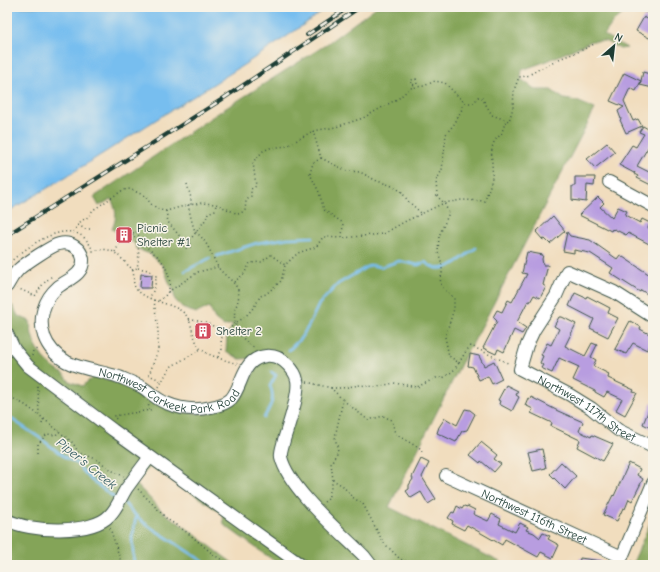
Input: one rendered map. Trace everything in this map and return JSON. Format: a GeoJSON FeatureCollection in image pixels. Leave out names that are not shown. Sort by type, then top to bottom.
{"type":"FeatureCollection","features":[{"type":"Feature","properties":{"kind":"street"},"geometry":{"type":"LineString","coordinates":[[609,182],[653,206]]}},
{"type":"Feature","properties":{"kind":"street","name":"Northwest Carkeek Park Road"},"geometry":{"type":"LineString","coordinates":[[10,286],[13,276],[22,267],[56,245],[65,243],[77,248],[83,260],[81,269],[76,276],[53,291],[45,304],[41,318],[42,332],[48,346],[66,362],[80,368],[97,370],[124,379],[141,387],[164,403],[190,410],[212,407],[226,402],[231,398],[247,368],[252,362],[261,357],[270,356],[279,358],[287,364],[294,372],[298,381],[297,392],[281,456],[285,468],[296,486],[306,498],[364,556],[370,565]]}},
{"type":"Feature","properties":{"kind":"street"},"geometry":{"type":"LineString","coordinates":[[520,369],[527,345],[534,330],[556,296],[567,271],[614,292],[653,317]]}},
{"type":"Feature","properties":{"kind":"street"},"geometry":{"type":"LineString","coordinates":[[7,334],[14,350],[28,366],[112,430],[301,565]]}},
{"type":"Feature","properties":{"kind":"street","name":"Northwest 117th Street"},"geometry":{"type":"LineString","coordinates":[[520,369],[570,395],[591,408],[618,430],[653,447]]}},
{"type":"Feature","properties":{"kind":"street"},"geometry":{"type":"LineString","coordinates":[[7,520],[44,529],[72,529],[94,525],[110,516],[150,456]]}},
{"type":"Feature","properties":{"kind":"street","name":"Northwest 116th Street"},"geometry":{"type":"LineString","coordinates":[[446,476],[622,557],[653,483]]}},
{"type":"Feature","properties":{"kind":"path"},"geometry":{"type":"LineString","coordinates":[[73,232],[81,221],[88,218],[93,210],[99,205],[123,190],[130,189],[145,196],[151,204],[160,210],[166,211],[202,203],[216,204],[238,214],[245,211],[246,201],[251,196],[251,189],[256,186],[253,162],[263,151],[270,148],[287,146],[313,131],[336,127],[363,118],[399,98],[410,88],[415,86],[424,86],[435,81],[445,83],[464,103],[474,103],[478,97],[482,98],[492,115],[509,121],[513,108],[514,90],[519,77],[527,76],[559,59],[594,44]]}},
{"type":"Feature","properties":{"kind":"path"},"geometry":{"type":"LineString","coordinates":[[459,363],[449,356],[445,337],[454,309],[454,298],[440,283],[442,264],[438,252],[439,236],[449,213],[444,203],[437,196],[436,181],[442,170],[446,134],[455,123],[464,103]]}},
{"type":"Feature","properties":{"kind":"path"},"geometry":{"type":"LineString","coordinates":[[234,322],[243,318],[257,302],[260,296],[266,294],[281,281],[285,265],[298,253],[316,247],[323,237],[342,238],[383,234],[421,213],[444,203],[462,200],[485,201],[492,177],[492,147],[495,139],[501,135],[506,120]]}},
{"type":"Feature","properties":{"kind":"path"},"geometry":{"type":"LineString","coordinates":[[313,131],[321,158],[347,171],[360,172],[401,191],[408,201],[421,213]]}},
{"type":"Feature","properties":{"kind":"path"},"geometry":{"type":"LineString","coordinates":[[321,158],[313,163],[310,174],[319,192],[324,210],[343,223],[342,238]]}},
{"type":"Feature","properties":{"kind":"path"},"geometry":{"type":"LineString","coordinates":[[187,184],[191,198],[191,205]]}},
{"type":"Feature","properties":{"kind":"path"},"geometry":{"type":"LineString","coordinates":[[166,211],[168,222],[182,239],[182,245],[186,248],[191,247],[190,240],[206,219],[208,213],[215,210],[216,204]]}},
{"type":"Feature","properties":{"kind":"path"},"geometry":{"type":"LineString","coordinates":[[188,205],[196,232],[202,238],[218,267],[225,276],[234,282],[238,291],[239,301],[235,311],[234,322],[230,329],[225,330],[217,328],[199,320],[189,320]]}},
{"type":"Feature","properties":{"kind":"path"},"geometry":{"type":"LineString","coordinates":[[78,225],[85,229],[92,229]]}},
{"type":"Feature","properties":{"kind":"path"},"geometry":{"type":"LineString","coordinates":[[126,231],[128,230],[133,233],[136,231],[150,250],[161,259],[171,284],[167,293]]}},
{"type":"Feature","properties":{"kind":"path"},"geometry":{"type":"LineString","coordinates":[[7,265],[17,255],[54,233],[60,231],[73,232],[89,242],[93,251],[105,249],[115,252],[132,270],[132,280],[136,289],[142,295],[184,313],[189,320],[194,337],[201,349],[247,368]]}},
{"type":"Feature","properties":{"kind":"path"},"geometry":{"type":"LineString","coordinates":[[133,233],[138,244],[138,268]]}},
{"type":"Feature","properties":{"kind":"path"},"geometry":{"type":"LineString","coordinates":[[115,252],[122,239]]}},
{"type":"Feature","properties":{"kind":"path"},"geometry":{"type":"LineString","coordinates":[[234,282],[244,274],[250,263],[261,262],[271,255],[285,265]]}},
{"type":"Feature","properties":{"kind":"path"},"geometry":{"type":"LineString","coordinates":[[157,302],[167,293],[198,272],[218,267]]}},
{"type":"Feature","properties":{"kind":"path"},"geometry":{"type":"LineString","coordinates":[[132,270],[138,268],[148,270],[156,275],[156,282],[149,298]]}},
{"type":"Feature","properties":{"kind":"path"},"geometry":{"type":"LineString","coordinates":[[10,286],[36,296],[43,284],[53,275]]}},
{"type":"Feature","properties":{"kind":"path"},"geometry":{"type":"LineString","coordinates":[[154,300],[158,331],[158,350],[149,375],[162,381]]}},
{"type":"Feature","properties":{"kind":"path"},"geometry":{"type":"LineString","coordinates":[[234,322],[237,330],[248,344],[255,348]]}},
{"type":"Feature","properties":{"kind":"path"},"geometry":{"type":"LineString","coordinates":[[218,357],[222,349],[221,340],[225,330]]}},
{"type":"Feature","properties":{"kind":"path"},"geometry":{"type":"LineString","coordinates":[[301,381],[330,388],[360,385],[377,387],[394,382],[417,387],[436,378],[443,378],[453,371],[471,346],[520,369]]}},
{"type":"Feature","properties":{"kind":"path"},"geometry":{"type":"LineString","coordinates":[[33,351],[37,349]]}},
{"type":"Feature","properties":{"kind":"path"},"geometry":{"type":"LineString","coordinates":[[159,387],[172,366],[201,349]]}},
{"type":"Feature","properties":{"kind":"path"},"geometry":{"type":"LineString","coordinates":[[330,388],[368,420],[383,416],[392,420],[395,434],[418,448],[423,454]]}},
{"type":"Feature","properties":{"kind":"path"},"geometry":{"type":"LineString","coordinates":[[7,396],[25,405],[44,418],[73,443],[78,452],[96,459],[116,473],[129,478]]}},
{"type":"Feature","properties":{"kind":"path"},"geometry":{"type":"LineString","coordinates":[[322,504],[328,499],[333,480],[331,463],[338,451],[336,437],[343,400]]}},
{"type":"Feature","properties":{"kind":"path"},"geometry":{"type":"LineString","coordinates":[[117,420],[114,416],[150,410]]}},
{"type":"Feature","properties":{"kind":"path"},"geometry":{"type":"LineString","coordinates":[[42,424],[44,418]]}},
{"type":"Feature","properties":{"kind":"path"},"geometry":{"type":"LineString","coordinates":[[38,453],[38,444],[47,434],[56,435],[60,431]]}},
{"type":"Feature","properties":{"kind":"path"},"geometry":{"type":"LineString","coordinates":[[333,480],[343,486],[352,497],[363,504],[383,542],[400,559],[414,565]]}},
{"type":"Feature","properties":{"kind":"path"},"geometry":{"type":"LineString","coordinates":[[138,488],[167,519],[188,533],[214,555],[230,565]]}},
{"type":"Feature","properties":{"kind":"path"},"geometry":{"type":"LineString","coordinates":[[110,516],[111,529],[122,565]]}},
{"type":"Feature","properties":{"kind":"green space"},"geometry":{"type":"Polygon","coordinates":[[[376,7],[653,7],[653,13],[650,18],[630,8],[613,22],[604,35],[627,48],[620,49],[606,41],[592,41],[547,61],[522,70],[521,79],[536,90],[551,90],[564,99],[577,101],[595,109],[467,352],[389,507],[506,565],[280,565],[224,525],[223,514],[150,466],[135,483],[163,512],[235,565],[7,565],[7,304],[13,306],[18,316],[30,321],[34,341],[39,352],[48,363],[64,374],[69,381],[82,386],[95,376],[123,385],[181,412],[208,414],[240,397],[255,371],[258,358],[240,359],[226,351],[227,336],[233,324],[224,326],[215,319],[209,307],[197,313],[184,309],[175,300],[173,288],[170,285],[163,266],[150,254],[137,249],[134,243],[112,229],[116,214],[111,199],[99,206],[94,197],[215,115],[324,46],[376,7]]]}},
{"type":"Feature","properties":{"kind":"green space"},"geometry":{"type":"Polygon","coordinates":[[[653,516],[653,565],[632,565],[653,516]]]}},
{"type":"Feature","properties":{"kind":"water"},"geometry":{"type":"Polygon","coordinates":[[[7,7],[328,7],[248,62],[7,212],[7,7]]]}},
{"type":"Feature","properties":{"kind":"building"},"geometry":{"type":"Polygon","coordinates":[[[644,17],[653,22],[653,40],[636,31],[644,17]]]}},
{"type":"Feature","properties":{"kind":"building"},"geometry":{"type":"Polygon","coordinates":[[[643,72],[653,75],[653,88],[640,85],[643,72]]]}},
{"type":"Feature","properties":{"kind":"building"},"geometry":{"type":"Polygon","coordinates":[[[624,73],[641,81],[636,91],[630,88],[624,101],[633,121],[638,119],[642,126],[626,133],[618,111],[624,107],[610,101],[624,73]]]}},
{"type":"Feature","properties":{"kind":"building"},"geometry":{"type":"Polygon","coordinates":[[[643,126],[653,132],[653,146],[650,144],[637,166],[653,174],[653,186],[637,178],[638,176],[634,174],[635,172],[634,173],[619,165],[632,145],[636,147],[644,134],[639,132],[643,126]]]}},
{"type":"Feature","properties":{"kind":"building"},"geometry":{"type":"Polygon","coordinates":[[[607,143],[615,152],[595,168],[587,159],[607,143]]]}},
{"type":"Feature","properties":{"kind":"building"},"geometry":{"type":"Polygon","coordinates":[[[575,177],[595,177],[594,186],[587,185],[586,202],[572,200],[572,186],[575,186],[575,177]]]}},
{"type":"Feature","properties":{"kind":"building"},"geometry":{"type":"Polygon","coordinates":[[[598,197],[604,203],[600,207],[612,218],[618,207],[627,211],[625,215],[640,223],[642,219],[650,223],[648,228],[653,231],[653,246],[628,233],[626,235],[614,229],[611,231],[579,215],[598,197]]]}},
{"type":"Feature","properties":{"kind":"building"},"geometry":{"type":"Polygon","coordinates":[[[553,216],[565,231],[550,244],[545,239],[543,240],[536,232],[553,216]]]}},
{"type":"Feature","properties":{"kind":"building"},"geometry":{"type":"Polygon","coordinates":[[[567,232],[570,236],[590,240],[617,259],[620,255],[653,277],[653,298],[641,290],[640,292],[610,273],[613,268],[590,253],[574,250],[574,253],[563,251],[567,232]]]}},
{"type":"Feature","properties":{"kind":"building"},"geometry":{"type":"Polygon","coordinates":[[[527,252],[543,255],[543,265],[548,265],[543,285],[546,287],[540,298],[534,295],[530,302],[528,301],[517,322],[526,328],[522,334],[514,330],[504,352],[498,349],[496,354],[483,348],[497,321],[493,317],[497,310],[502,312],[508,300],[512,302],[527,274],[522,273],[527,252]]]}},
{"type":"Feature","properties":{"kind":"building"},"geometry":{"type":"Polygon","coordinates":[[[141,274],[152,275],[151,288],[140,288],[141,274]]]}},
{"type":"Feature","properties":{"kind":"building"},"geometry":{"type":"Polygon","coordinates":[[[575,293],[586,298],[587,296],[610,308],[608,313],[618,318],[608,337],[590,328],[594,319],[569,306],[575,293]]]}},
{"type":"Feature","properties":{"kind":"building"},"geometry":{"type":"Polygon","coordinates":[[[559,317],[576,324],[565,346],[585,356],[592,343],[597,345],[591,357],[596,360],[593,366],[609,374],[608,378],[634,390],[633,392],[637,393],[625,415],[616,410],[622,399],[607,392],[604,397],[573,380],[579,367],[559,358],[552,373],[541,368],[543,365],[540,363],[543,356],[541,355],[547,343],[551,345],[559,329],[554,326],[559,317]]]}},
{"type":"Feature","properties":{"kind":"building"},"geometry":{"type":"Polygon","coordinates":[[[630,321],[641,327],[640,329],[653,336],[653,350],[648,347],[647,350],[633,343],[626,354],[615,349],[630,321]]]}},
{"type":"Feature","properties":{"kind":"building"},"geometry":{"type":"Polygon","coordinates":[[[470,354],[479,356],[484,366],[494,361],[502,379],[492,384],[488,376],[479,380],[473,367],[468,366],[470,354]]]}},
{"type":"Feature","properties":{"kind":"building"},"geometry":{"type":"Polygon","coordinates":[[[506,385],[518,391],[516,395],[519,397],[512,411],[499,404],[500,401],[498,400],[506,385]]]}},
{"type":"Feature","properties":{"kind":"building"},"geometry":{"type":"Polygon","coordinates":[[[531,397],[583,422],[579,431],[591,437],[592,435],[613,444],[603,461],[577,447],[580,440],[551,426],[552,423],[531,413],[533,409],[525,405],[528,398],[530,399],[531,397]]]}},
{"type":"Feature","properties":{"kind":"building"},"geometry":{"type":"Polygon","coordinates":[[[653,402],[653,429],[643,424],[653,402]]]}},
{"type":"Feature","properties":{"kind":"building"},"geometry":{"type":"Polygon","coordinates":[[[465,409],[470,410],[475,414],[467,430],[462,431],[456,442],[437,433],[445,418],[457,425],[465,409]]]}},
{"type":"Feature","properties":{"kind":"building"},"geometry":{"type":"Polygon","coordinates":[[[481,442],[497,455],[494,459],[501,464],[494,472],[481,461],[480,463],[470,455],[481,442]]]}},
{"type":"Feature","properties":{"kind":"building"},"geometry":{"type":"Polygon","coordinates":[[[542,449],[546,468],[533,471],[528,452],[542,449]]]}},
{"type":"Feature","properties":{"kind":"building"},"geometry":{"type":"Polygon","coordinates":[[[421,459],[429,463],[422,477],[436,499],[428,504],[421,492],[411,498],[406,491],[409,489],[409,485],[413,479],[412,477],[421,459]]]}},
{"type":"Feature","properties":{"kind":"building"},"geometry":{"type":"Polygon","coordinates":[[[561,462],[576,476],[565,489],[550,474],[561,462]]]}},
{"type":"Feature","properties":{"kind":"building"},"geometry":{"type":"Polygon","coordinates":[[[629,463],[640,469],[637,475],[643,479],[632,501],[629,499],[625,509],[623,508],[617,521],[603,515],[613,495],[614,496],[629,463]]]}},
{"type":"Feature","properties":{"kind":"building"},"geometry":{"type":"Polygon","coordinates":[[[457,506],[462,509],[464,506],[467,506],[475,510],[473,514],[488,521],[492,514],[501,519],[499,524],[515,532],[520,523],[528,527],[526,530],[534,533],[540,538],[543,533],[550,536],[548,539],[559,545],[553,558],[541,552],[538,557],[505,539],[502,545],[467,525],[464,530],[452,524],[453,521],[448,518],[452,512],[454,513],[457,506]]]}},
{"type":"Feature","properties":{"kind":"building"},"geometry":{"type":"Polygon","coordinates":[[[580,558],[601,561],[601,565],[579,565],[580,558]]]}},
{"type":"Feature","properties":{"kind":"waterway"},"geometry":{"type":"LineString","coordinates":[[217,256],[257,243],[288,238],[313,237]]}},
{"type":"Feature","properties":{"kind":"waterway"},"geometry":{"type":"LineString","coordinates":[[289,350],[300,339],[308,327],[319,304],[338,284],[370,265],[381,267],[399,261],[418,265],[425,262],[433,267],[444,268],[456,263],[476,248]]}},
{"type":"Feature","properties":{"kind":"waterway"},"geometry":{"type":"LineString","coordinates":[[185,271],[210,258]]}},
{"type":"Feature","properties":{"kind":"waterway"},"geometry":{"type":"LineString","coordinates":[[264,418],[272,402],[272,391],[270,386],[276,375],[271,372]]}},
{"type":"Feature","properties":{"kind":"waterway","name":"Piper's Creek"},"geometry":{"type":"LineString","coordinates":[[7,416],[40,438],[66,458],[76,463],[91,480],[115,498]]}},
{"type":"Feature","properties":{"kind":"waterway","name":"Piper's Creek"},"geometry":{"type":"LineString","coordinates":[[125,504],[147,525],[209,565]]}},
{"type":"Feature","properties":{"kind":"waterway"},"geometry":{"type":"LineString","coordinates":[[134,565],[132,537],[136,517]]}},
{"type":"Feature","properties":{"kind":"railway"},"geometry":{"type":"LineString","coordinates":[[307,35],[349,7]]}},
{"type":"Feature","properties":{"kind":"railway"},"geometry":{"type":"LineString","coordinates":[[7,235],[221,100],[360,7]]}},
{"type":"Feature","properties":{"kind":"place","name":"Picnic Shelter #1"},"geometry":{"type":"Point","coordinates":[124,235]}},
{"type":"Feature","properties":{"kind":"place","name":"Shelter 2"},"geometry":{"type":"Point","coordinates":[203,331]}}]}
